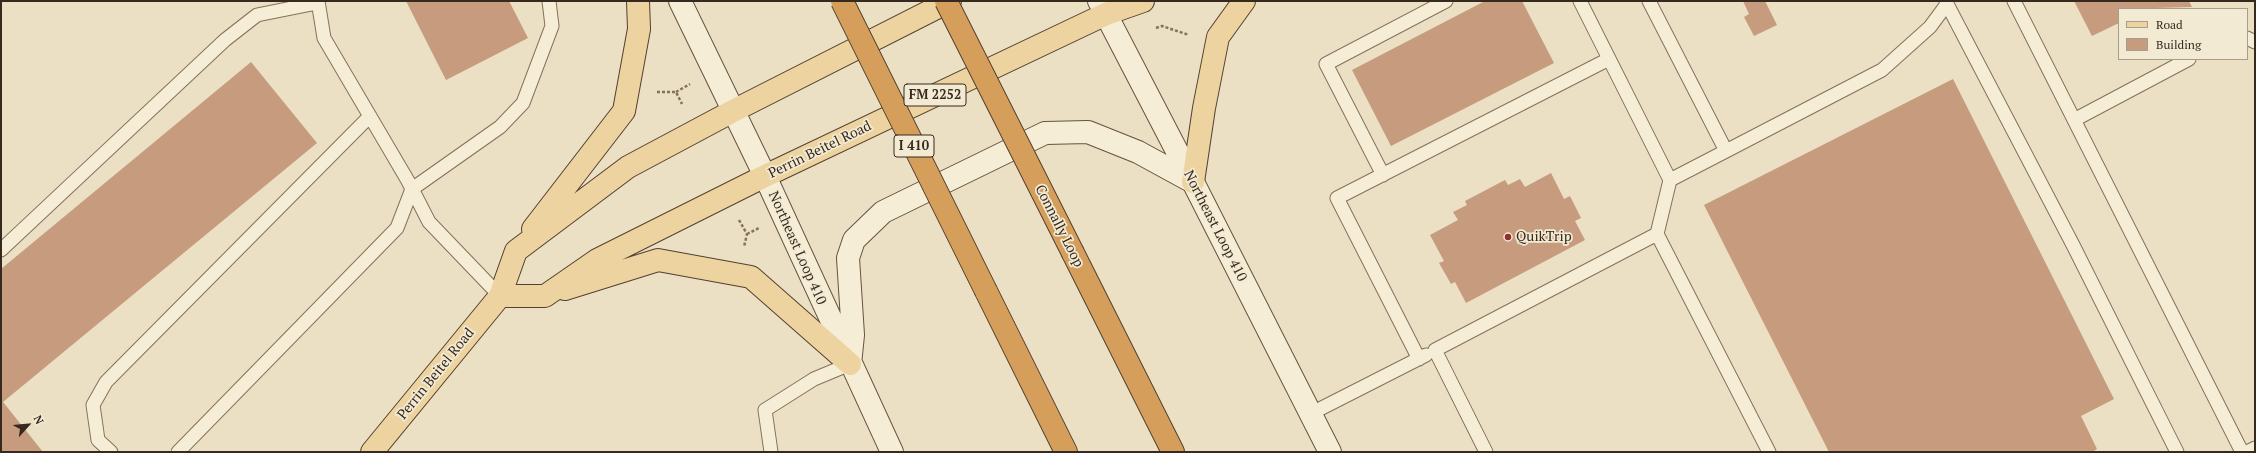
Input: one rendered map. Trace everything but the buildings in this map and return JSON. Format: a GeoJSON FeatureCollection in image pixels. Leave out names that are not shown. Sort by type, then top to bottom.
{"type":"FeatureCollection","features":[{"type":"Feature","properties":{"kind":"highway","name":"I 410"},"geometry":{"type":"LineString","coordinates":[[842,1],[1066,452]]}},
{"type":"Feature","properties":{"kind":"highway","name":"Connally Loop"},"geometry":{"type":"LineString","coordinates":[[946,1],[1173,452]]}},
{"type":"Feature","properties":{"kind":"main road","name":"Perrin Beitel Road"},"geometry":{"type":"LineString","coordinates":[[372,452],[500,296],[516,251],[624,111],[639,29],[638,1]]}},
{"type":"Feature","properties":{"kind":"main road","name":"Northeast Loop 410"},"geometry":{"type":"LineString","coordinates":[[680,1],[765,176],[850,364],[892,452]]}},
{"type":"Feature","properties":{"kind":"main road"},"geometry":{"type":"LineString","coordinates":[[516,251],[628,167],[733,111],[950,1]]}},
{"type":"Feature","properties":{"kind":"main road","name":"Perrin Beitel Road"},"geometry":{"type":"LineString","coordinates":[[545,296],[597,260],[1102,8],[1143,1]]}},
{"type":"Feature","properties":{"kind":"main road"},"geometry":{"type":"LineString","coordinates":[[850,364],[853,335],[848,258],[854,240],[883,212],[1045,133],[1088,132],[1138,152],[1193,182],[1204,108],[1218,37],[1244,1]]}},
{"type":"Feature","properties":{"kind":"main road","name":"Northeast Loop 410"},"geometry":{"type":"LineString","coordinates":[[1102,8],[1193,182],[1330,452]]}},
{"type":"Feature","properties":{"kind":"main road"},"geometry":{"type":"LineString","coordinates":[[500,296],[545,296],[658,260],[751,276],[850,364]]}},
{"type":"Feature","properties":{"kind":"lane"},"geometry":{"type":"LineString","coordinates":[[178,452],[397,228],[412,189],[500,127],[523,103],[552,26],[549,1]]}},
{"type":"Feature","properties":{"kind":"lane"},"geometry":{"type":"LineString","coordinates":[[1383,175],[1326,64],[1446,1]]}},
{"type":"Feature","properties":{"kind":"lane"},"geometry":{"type":"LineString","coordinates":[[1580,1],[1670,180],[1656,234],[1769,452]]}},
{"type":"Feature","properties":{"kind":"lane"},"geometry":{"type":"LineString","coordinates":[[1650,1],[1726,151]]}},
{"type":"Feature","properties":{"kind":"lane"},"geometry":{"type":"LineString","coordinates":[[2014,1],[2242,452]]}},
{"type":"Feature","properties":{"kind":"lane"},"geometry":{"type":"LineString","coordinates":[[1,250],[225,40],[257,16],[318,2],[324,38],[412,189],[429,222],[500,296]]}},
{"type":"Feature","properties":{"kind":"lane"},"geometry":{"type":"LineString","coordinates":[[1670,180],[1882,70],[1930,27],[1947,2],[2073,245],[2177,452]]}},
{"type":"Feature","properties":{"kind":"lane"},"geometry":{"type":"LineString","coordinates":[[1419,359],[1338,198],[1609,59]]}},
{"type":"Feature","properties":{"kind":"lane"},"geometry":{"type":"LineString","coordinates":[[2074,120],[2187,60]]}},
{"type":"Feature","properties":{"kind":"lane"},"geometry":{"type":"LineString","coordinates":[[111,452],[98,440],[93,405],[106,382],[370,116]]}},
{"type":"Feature","properties":{"kind":"lane"},"geometry":{"type":"LineString","coordinates":[[1310,414],[1419,359],[1656,234]]}},
{"type":"Feature","properties":{"kind":"lane"},"geometry":{"type":"LineString","coordinates":[[1435,350],[1486,452]]}},
{"type":"Feature","properties":{"kind":"lane"},"geometry":{"type":"LineString","coordinates":[[771,452],[765,410],[814,379],[850,364]]}},
{"type":"Feature","properties":{"kind":"lane"},"geometry":{"type":"LineString","coordinates":[[2247,452],[2255,448]]}},
{"type":"Feature","properties":{"kind":"path"},"geometry":{"type":"LineString","coordinates":[[1150,30],[1162,26],[1195,38]]}},
{"type":"Feature","properties":{"kind":"path"},"geometry":{"type":"LineString","coordinates":[[657,92],[676,92],[691,84]]}},
{"type":"Feature","properties":{"kind":"path"},"geometry":{"type":"LineString","coordinates":[[676,92],[682,104]]}},
{"type":"Feature","properties":{"kind":"path"},"geometry":{"type":"LineString","coordinates":[[738,218],[747,234],[744,248]]}},
{"type":"Feature","properties":{"kind":"path"},"geometry":{"type":"LineString","coordinates":[[747,234],[762,226]]}},
{"type":"Feature","properties":{"kind":"place","name":"QuikTrip"},"geometry":{"type":"Point","coordinates":[1508,237]}}]}
